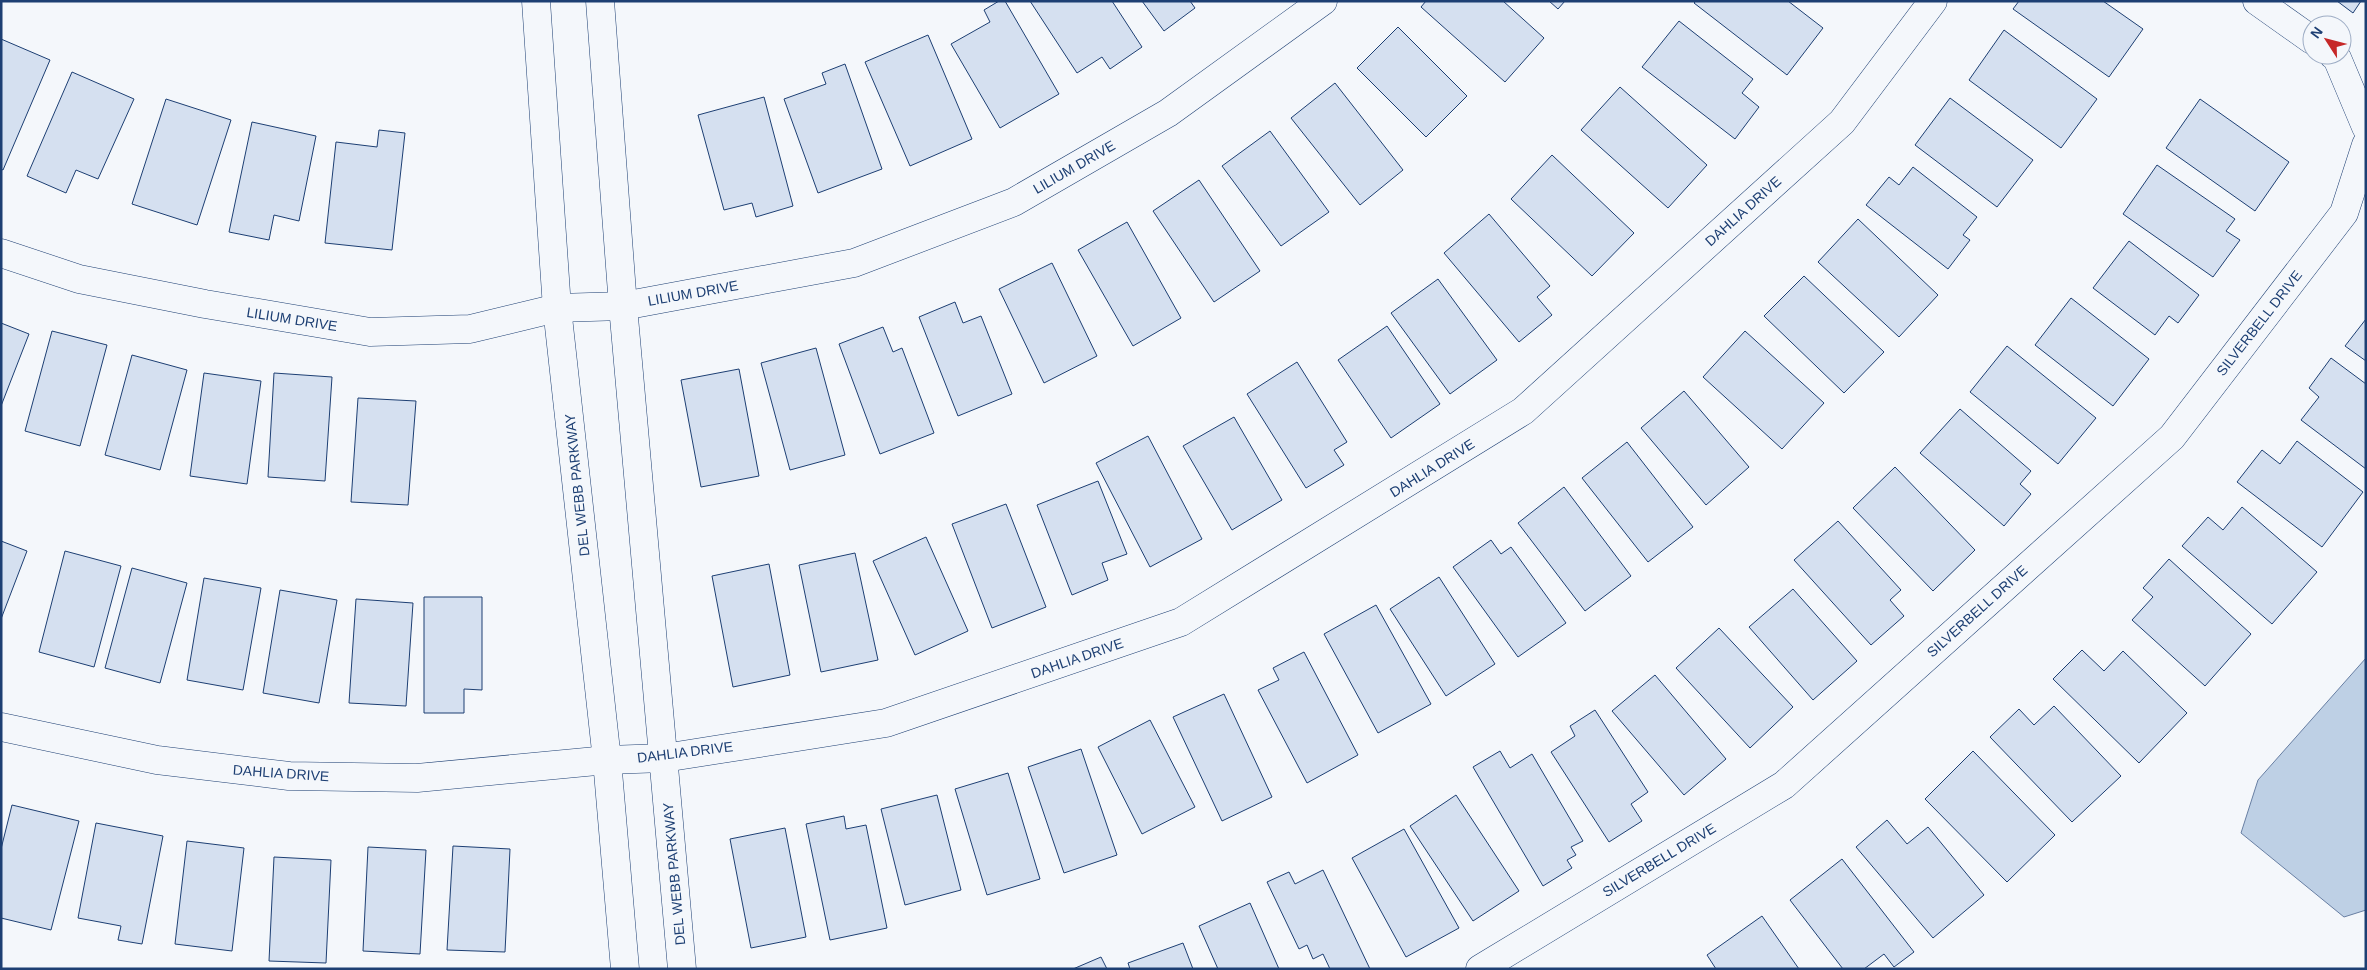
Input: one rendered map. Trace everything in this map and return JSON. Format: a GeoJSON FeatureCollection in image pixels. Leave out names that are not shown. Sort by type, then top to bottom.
{"type":"FeatureCollection","features":[{"type":"Feature","properties":{"kind":"street","name":"DEL WEBB PARKWAY"},"geometry":{"type":"LineString","coordinates":[[536,1],[557,308],[607,760],[625,969]]}},
{"type":"Feature","properties":{"kind":"street","name":"DEL WEBB PARKWAY"},"geometry":{"type":"LineString","coordinates":[[600,1],[623,306],[682,969]]}},
{"type":"Feature","properties":{"kind":"street","name":"LILIUM DRIVE"},"geometry":{"type":"LineString","coordinates":[[1,253],[78,279],[205,304],[370,332],[470,329],[557,308],[623,306],[854,263],[1014,202],[1168,114],[1323,1]]}},
{"type":"Feature","properties":{"kind":"street","name":"DAHLIA DRIVE"},"geometry":{"type":"LineString","coordinates":[[1,727],[157,760],[289,776],[417,778],[607,760],[664,758],[886,723],[1182,622],[1523,411],[1842,122],[1933,1]]}},
{"type":"Feature","properties":{"kind":"street"},"geometry":{"type":"LineString","coordinates":[[2257,1],[2302,33]]}},
{"type":"Feature","properties":{"kind":"street"},"geometry":{"type":"LineString","coordinates":[[2340,65],[2366,127]]}},
{"type":"Feature","properties":{"kind":"street","name":"SILVERBELL DRIVE"},"geometry":{"type":"LineString","coordinates":[[1480,969],[1784,785],[2172,437],[2344,213],[2366,145]]}},
{"type":"Feature","properties":{"kind":"water"},"geometry":{"type":"Polygon","coordinates":[[[2366,658],[2366,910],[2344,917],[2241,833],[2258,780],[2366,658]]]}},
{"type":"Feature","properties":{"kind":"building"},"geometry":{"type":"Polygon","coordinates":[[[999,1],[1005,1],[1059,94],[1000,128],[951,44],[990,22],[984,10],[999,1]]]}},
{"type":"Feature","properties":{"kind":"building"},"geometry":{"type":"Polygon","coordinates":[[[1030,1],[1112,1],[1142,47],[1110,69],[1102,57],[1077,73],[1030,1]]]}},
{"type":"Feature","properties":{"kind":"building"},"geometry":{"type":"Polygon","coordinates":[[[1142,1],[1190,1],[1195,8],[1164,31],[1142,1]]]}},
{"type":"Feature","properties":{"kind":"building"},"geometry":{"type":"Polygon","coordinates":[[[1426,1],[1503,1],[1544,38],[1505,82],[1421,7],[1426,1]]]}},
{"type":"Feature","properties":{"kind":"building"},"geometry":{"type":"Polygon","coordinates":[[[1549,1],[1565,1],[1558,9],[1549,1]]]}},
{"type":"Feature","properties":{"kind":"building"},"geometry":{"type":"Polygon","coordinates":[[[1696,1],[1788,1],[1823,28],[1787,75],[1694,3],[1696,1]]]}},
{"type":"Feature","properties":{"kind":"building"},"geometry":{"type":"Polygon","coordinates":[[[2019,1],[2103,1],[2143,29],[2109,77],[2013,9],[2019,1]]]}},
{"type":"Feature","properties":{"kind":"building"},"geometry":{"type":"Polygon","coordinates":[[[2337,1],[2361,1],[2353,13],[2337,1]]]}},
{"type":"Feature","properties":{"kind":"building"},"geometry":{"type":"Polygon","coordinates":[[[1679,21],[1753,79],[1742,93],[1759,107],[1735,139],[1642,67],[1679,21]]]}},
{"type":"Feature","properties":{"kind":"building"},"geometry":{"type":"Polygon","coordinates":[[[1398,27],[1467,96],[1426,137],[1357,68],[1398,27]]]}},
{"type":"Feature","properties":{"kind":"building"},"geometry":{"type":"Polygon","coordinates":[[[2004,30],[2097,99],[2061,148],[1969,80],[2004,30]]]}},
{"type":"Feature","properties":{"kind":"building"},"geometry":{"type":"Polygon","coordinates":[[[928,35],[972,139],[910,166],[865,62],[928,35]]]}},
{"type":"Feature","properties":{"kind":"building"},"geometry":{"type":"Polygon","coordinates":[[[1,39],[50,60],[3,170],[1,169],[1,39]]]}},
{"type":"Feature","properties":{"kind":"building"},"geometry":{"type":"Polygon","coordinates":[[[845,64],[882,169],[818,193],[784,99],[826,84],[822,73],[845,64]]]}},
{"type":"Feature","properties":{"kind":"building"},"geometry":{"type":"Polygon","coordinates":[[[72,72],[134,99],[98,179],[76,170],[66,193],[27,176],[72,72]]]}},
{"type":"Feature","properties":{"kind":"building"},"geometry":{"type":"Polygon","coordinates":[[[1335,83],[1403,170],[1360,205],[1291,118],[1335,83]]]}},
{"type":"Feature","properties":{"kind":"building"},"geometry":{"type":"Polygon","coordinates":[[[1620,87],[1707,165],[1668,208],[1581,130],[1620,87]]]}},
{"type":"Feature","properties":{"kind":"building"},"geometry":{"type":"Polygon","coordinates":[[[764,97],[793,206],[756,217],[752,203],[724,210],[698,115],[764,97]]]}},
{"type":"Feature","properties":{"kind":"building"},"geometry":{"type":"Polygon","coordinates":[[[1950,98],[2033,160],[1997,207],[1915,145],[1950,98]]]}},
{"type":"Feature","properties":{"kind":"building"},"geometry":{"type":"Polygon","coordinates":[[[166,99],[231,120],[197,225],[132,204],[166,99]]]}},
{"type":"Feature","properties":{"kind":"building"},"geometry":{"type":"Polygon","coordinates":[[[2200,99],[2289,162],[2255,211],[2166,148],[2200,99]]]}},
{"type":"Feature","properties":{"kind":"building"},"geometry":{"type":"Polygon","coordinates":[[[252,122],[316,136],[299,221],[274,215],[269,240],[229,232],[252,122]]]}},
{"type":"Feature","properties":{"kind":"building"},"geometry":{"type":"Polygon","coordinates":[[[379,130],[405,133],[392,250],[325,243],[336,142],[377,147],[379,130]]]}},
{"type":"Feature","properties":{"kind":"building"},"geometry":{"type":"Polygon","coordinates":[[[1270,131],[1329,212],[1281,246],[1222,166],[1270,131]]]}},
{"type":"Feature","properties":{"kind":"building"},"geometry":{"type":"Polygon","coordinates":[[[1552,155],[1634,233],[1592,276],[1511,199],[1552,155]]]}},
{"type":"Feature","properties":{"kind":"building"},"geometry":{"type":"Polygon","coordinates":[[[2157,165],[2235,219],[2226,231],[2240,240],[2213,277],[2123,214],[2157,165]]]}},
{"type":"Feature","properties":{"kind":"building"},"geometry":{"type":"Polygon","coordinates":[[[1913,167],[1977,217],[1963,235],[1970,240],[1948,269],[1866,205],[1889,177],[1899,185],[1913,167]]]}},
{"type":"Feature","properties":{"kind":"building"},"geometry":{"type":"Polygon","coordinates":[[[1199,180],[1260,271],[1214,302],[1153,211],[1199,180]]]}},
{"type":"Feature","properties":{"kind":"building"},"geometry":{"type":"Polygon","coordinates":[[[1489,214],[1550,286],[1537,297],[1552,315],[1519,342],[1444,253],[1489,214]]]}},
{"type":"Feature","properties":{"kind":"building"},"geometry":{"type":"Polygon","coordinates":[[[1858,219],[1938,295],[1899,337],[1818,262],[1858,219]]]}},
{"type":"Feature","properties":{"kind":"building"},"geometry":{"type":"Polygon","coordinates":[[[1127,222],[1181,318],[1133,346],[1078,250],[1127,222]]]}},
{"type":"Feature","properties":{"kind":"building"},"geometry":{"type":"Polygon","coordinates":[[[2129,241],[2199,295],[2178,323],[2169,316],[2155,335],[2093,288],[2129,241]]]}},
{"type":"Feature","properties":{"kind":"building"},"geometry":{"type":"Polygon","coordinates":[[[1052,263],[1097,356],[1044,383],[999,289],[1052,263]]]}},
{"type":"Feature","properties":{"kind":"building"},"geometry":{"type":"Polygon","coordinates":[[[1804,276],[1884,352],[1844,393],[1764,316],[1804,276]]]}},
{"type":"Feature","properties":{"kind":"building"},"geometry":{"type":"Polygon","coordinates":[[[1438,279],[1497,360],[1450,394],[1391,313],[1438,279]]]}},
{"type":"Feature","properties":{"kind":"building"},"geometry":{"type":"Polygon","coordinates":[[[2071,298],[2149,359],[2113,406],[2035,345],[2071,298]]]}},
{"type":"Feature","properties":{"kind":"building"},"geometry":{"type":"Polygon","coordinates":[[[955,302],[963,323],[981,316],[1012,394],[958,416],[919,317],[955,302]]]}},
{"type":"Feature","properties":{"kind":"building"},"geometry":{"type":"Polygon","coordinates":[[[2366,319],[2366,361],[2345,346],[2366,319]]]}},
{"type":"Feature","properties":{"kind":"building"},"geometry":{"type":"Polygon","coordinates":[[[1,323],[29,334],[1,406],[1,323]]]}},
{"type":"Feature","properties":{"kind":"building"},"geometry":{"type":"Polygon","coordinates":[[[1387,326],[1440,404],[1391,438],[1338,360],[1387,326]]]}},
{"type":"Feature","properties":{"kind":"building"},"geometry":{"type":"Polygon","coordinates":[[[883,327],[893,352],[902,348],[934,433],[880,454],[839,344],[883,327]]]}},
{"type":"Feature","properties":{"kind":"building"},"geometry":{"type":"Polygon","coordinates":[[[52,331],[107,345],[80,446],[25,431],[52,331]]]}},
{"type":"Feature","properties":{"kind":"building"},"geometry":{"type":"Polygon","coordinates":[[[1745,331],[1824,403],[1782,449],[1703,377],[1745,331]]]}},
{"type":"Feature","properties":{"kind":"building"},"geometry":{"type":"Polygon","coordinates":[[[2007,346],[2096,418],[2058,464],[1970,392],[2007,346]]]}},
{"type":"Feature","properties":{"kind":"building"},"geometry":{"type":"Polygon","coordinates":[[[816,348],[845,455],[790,470],[761,363],[816,348]]]}},
{"type":"Feature","properties":{"kind":"building"},"geometry":{"type":"Polygon","coordinates":[[[132,355],[187,370],[160,470],[105,455],[132,355]]]}},
{"type":"Feature","properties":{"kind":"building"},"geometry":{"type":"Polygon","coordinates":[[[2331,358],[2366,384],[2366,469],[2301,420],[2319,397],[2309,388],[2331,358]]]}},
{"type":"Feature","properties":{"kind":"building"},"geometry":{"type":"Polygon","coordinates":[[[1297,362],[1347,442],[1334,450],[1344,465],[1306,488],[1247,394],[1297,362]]]}},
{"type":"Feature","properties":{"kind":"building"},"geometry":{"type":"Polygon","coordinates":[[[739,369],[759,476],[701,487],[681,380],[739,369]]]}},
{"type":"Feature","properties":{"kind":"building"},"geometry":{"type":"Polygon","coordinates":[[[204,373],[261,381],[247,484],[190,476],[204,373]]]}},
{"type":"Feature","properties":{"kind":"building"},"geometry":{"type":"Polygon","coordinates":[[[274,373],[332,377],[325,481],[268,477],[274,373]]]}},
{"type":"Feature","properties":{"kind":"building"},"geometry":{"type":"Polygon","coordinates":[[[1684,391],[1749,467],[1706,505],[1641,428],[1684,391]]]}},
{"type":"Feature","properties":{"kind":"building"},"geometry":{"type":"Polygon","coordinates":[[[358,398],[416,401],[408,505],[351,502],[358,398]]]}},
{"type":"Feature","properties":{"kind":"building"},"geometry":{"type":"Polygon","coordinates":[[[1960,409],[2031,471],[2020,484],[2031,494],[2004,526],[1920,453],[1960,409]]]}},
{"type":"Feature","properties":{"kind":"building"},"geometry":{"type":"Polygon","coordinates":[[[1234,417],[1282,500],[1232,530],[1183,446],[1234,417]]]}},
{"type":"Feature","properties":{"kind":"building"},"geometry":{"type":"Polygon","coordinates":[[[1148,436],[1202,539],[1150,567],[1096,463],[1148,436]]]}},
{"type":"Feature","properties":{"kind":"building"},"geometry":{"type":"Polygon","coordinates":[[[2297,441],[2363,492],[2322,547],[2237,482],[2262,450],[2280,464],[2297,441]]]}},
{"type":"Feature","properties":{"kind":"building"},"geometry":{"type":"Polygon","coordinates":[[[1627,442],[1693,527],[1648,562],[1582,478],[1627,442]]]}},
{"type":"Feature","properties":{"kind":"building"},"geometry":{"type":"Polygon","coordinates":[[[1895,467],[1975,550],[1933,591],[1853,508],[1895,467]]]}},
{"type":"Feature","properties":{"kind":"building"},"geometry":{"type":"Polygon","coordinates":[[[1098,481],[1127,554],[1102,563],[1108,580],[1072,595],[1037,505],[1098,481]]]}},
{"type":"Feature","properties":{"kind":"building"},"geometry":{"type":"Polygon","coordinates":[[[1564,487],[1631,576],[1585,611],[1518,523],[1564,487]]]}},
{"type":"Feature","properties":{"kind":"building"},"geometry":{"type":"Polygon","coordinates":[[[1006,504],[1046,607],[992,628],[952,524],[1006,504]]]}},
{"type":"Feature","properties":{"kind":"building"},"geometry":{"type":"Polygon","coordinates":[[[2242,507],[2317,572],[2272,624],[2182,546],[2208,517],[2223,530],[2242,507]]]}},
{"type":"Feature","properties":{"kind":"building"},"geometry":{"type":"Polygon","coordinates":[[[1838,521],[1901,590],[1890,600],[1904,616],[1871,645],[1794,560],[1838,521]]]}},
{"type":"Feature","properties":{"kind":"building"},"geometry":{"type":"Polygon","coordinates":[[[926,537],[968,631],[915,655],[873,561],[926,537]]]}},
{"type":"Feature","properties":{"kind":"building"},"geometry":{"type":"Polygon","coordinates":[[[1491,540],[1501,554],[1511,547],[1566,623],[1518,657],[1453,567],[1491,540]]]}},
{"type":"Feature","properties":{"kind":"building"},"geometry":{"type":"Polygon","coordinates":[[[1,541],[27,551],[1,619],[1,541]]]}},
{"type":"Feature","properties":{"kind":"building"},"geometry":{"type":"Polygon","coordinates":[[[65,551],[121,566],[94,667],[39,652],[65,551]]]}},
{"type":"Feature","properties":{"kind":"building"},"geometry":{"type":"Polygon","coordinates":[[[855,553],[878,660],[821,672],[799,565],[855,553]]]}},
{"type":"Feature","properties":{"kind":"building"},"geometry":{"type":"Polygon","coordinates":[[[2169,559],[2251,634],[2205,686],[2132,620],[2153,597],[2143,588],[2169,559]]]}},
{"type":"Feature","properties":{"kind":"building"},"geometry":{"type":"Polygon","coordinates":[[[769,564],[790,675],[733,687],[712,576],[769,564]]]}},
{"type":"Feature","properties":{"kind":"building"},"geometry":{"type":"Polygon","coordinates":[[[132,568],[187,583],[160,683],[105,668],[132,568]]]}},
{"type":"Feature","properties":{"kind":"building"},"geometry":{"type":"Polygon","coordinates":[[[1439,577],[1495,664],[1446,696],[1390,609],[1439,577]]]}},
{"type":"Feature","properties":{"kind":"building"},"geometry":{"type":"Polygon","coordinates":[[[204,578],[261,588],[243,690],[187,680],[204,578]]]}},
{"type":"Feature","properties":{"kind":"building"},"geometry":{"type":"Polygon","coordinates":[[[1793,589],[1857,661],[1813,700],[1749,627],[1793,589]]]}},
{"type":"Feature","properties":{"kind":"building"},"geometry":{"type":"Polygon","coordinates":[[[280,590],[337,600],[319,703],[263,693],[280,590]]]}},
{"type":"Feature","properties":{"kind":"building"},"geometry":{"type":"Polygon","coordinates":[[[424,597],[482,597],[482,690],[464,689],[464,713],[424,713],[424,597]]]}},
{"type":"Feature","properties":{"kind":"building"},"geometry":{"type":"Polygon","coordinates":[[[356,599],[413,603],[406,706],[349,703],[356,599]]]}},
{"type":"Feature","properties":{"kind":"building"},"geometry":{"type":"Polygon","coordinates":[[[1376,605],[1431,704],[1378,733],[1324,634],[1376,605]]]}},
{"type":"Feature","properties":{"kind":"building"},"geometry":{"type":"Polygon","coordinates":[[[1719,628],[1793,707],[1750,748],[1676,668],[1719,628]]]}},
{"type":"Feature","properties":{"kind":"building"},"geometry":{"type":"Polygon","coordinates":[[[2082,650],[2104,671],[2123,651],[2187,713],[2139,763],[2053,679],[2082,650]]]}},
{"type":"Feature","properties":{"kind":"building"},"geometry":{"type":"Polygon","coordinates":[[[1304,652],[1358,755],[1307,783],[1258,690],[1279,680],[1273,668],[1304,652]]]}},
{"type":"Feature","properties":{"kind":"building"},"geometry":{"type":"Polygon","coordinates":[[[1655,675],[1726,759],[1684,795],[1612,711],[1655,675]]]}},
{"type":"Feature","properties":{"kind":"building"},"geometry":{"type":"Polygon","coordinates":[[[1224,694],[1272,797],[1222,821],[1173,717],[1224,694]]]}},
{"type":"Feature","properties":{"kind":"building"},"geometry":{"type":"Polygon","coordinates":[[[2054,706],[2121,776],[2072,822],[1990,737],[2019,709],[2034,725],[2054,706]]]}},
{"type":"Feature","properties":{"kind":"building"},"geometry":{"type":"Polygon","coordinates":[[[1595,710],[1648,792],[1631,804],[1642,821],[1609,842],[1551,752],[1575,736],[1570,726],[1595,710]]]}},
{"type":"Feature","properties":{"kind":"building"},"geometry":{"type":"Polygon","coordinates":[[[1150,720],[1195,807],[1142,834],[1098,747],[1150,720]]]}},
{"type":"Feature","properties":{"kind":"building"},"geometry":{"type":"Polygon","coordinates":[[[1081,749],[1117,855],[1064,873],[1028,767],[1081,749]]]}},
{"type":"Feature","properties":{"kind":"building"},"geometry":{"type":"Polygon","coordinates":[[[1500,751],[1510,768],[1532,754],[1583,841],[1571,847],[1576,855],[1567,860],[1572,868],[1543,886],[1473,767],[1500,751]]]}},
{"type":"Feature","properties":{"kind":"building"},"geometry":{"type":"Polygon","coordinates":[[[1973,751],[2055,835],[2007,882],[1925,799],[1973,751]]]}},
{"type":"Feature","properties":{"kind":"building"},"geometry":{"type":"Polygon","coordinates":[[[1008,773],[1040,879],[987,895],[955,789],[1008,773]]]}},
{"type":"Feature","properties":{"kind":"building"},"geometry":{"type":"Polygon","coordinates":[[[937,795],[961,890],[905,905],[881,809],[937,795]]]}},
{"type":"Feature","properties":{"kind":"building"},"geometry":{"type":"Polygon","coordinates":[[[1456,795],[1519,891],[1473,921],[1410,826],[1456,795]]]}},
{"type":"Feature","properties":{"kind":"building"},"geometry":{"type":"Polygon","coordinates":[[[12,805],[79,821],[51,930],[1,918],[1,849],[12,805]]]}},
{"type":"Feature","properties":{"kind":"building"},"geometry":{"type":"Polygon","coordinates":[[[844,816],[846,829],[866,825],[887,928],[830,940],[806,824],[844,816]]]}},
{"type":"Feature","properties":{"kind":"building"},"geometry":{"type":"Polygon","coordinates":[[[1887,820],[1907,844],[1928,827],[1984,895],[1933,938],[1856,847],[1887,820]]]}},
{"type":"Feature","properties":{"kind":"building"},"geometry":{"type":"Polygon","coordinates":[[[96,823],[163,836],[142,944],[118,940],[121,926],[78,918],[96,823]]]}},
{"type":"Feature","properties":{"kind":"building"},"geometry":{"type":"Polygon","coordinates":[[[785,828],[806,937],[751,948],[730,839],[785,828]]]}},
{"type":"Feature","properties":{"kind":"building"},"geometry":{"type":"Polygon","coordinates":[[[1404,829],[1459,928],[1406,957],[1352,858],[1404,829]]]}},
{"type":"Feature","properties":{"kind":"building"},"geometry":{"type":"Polygon","coordinates":[[[187,841],[244,848],[232,951],[175,944],[187,841]]]}},
{"type":"Feature","properties":{"kind":"building"},"geometry":{"type":"Polygon","coordinates":[[[453,846],[510,849],[505,952],[447,950],[453,846]]]}},
{"type":"Feature","properties":{"kind":"building"},"geometry":{"type":"Polygon","coordinates":[[[368,847],[426,850],[420,954],[363,951],[368,847]]]}},
{"type":"Feature","properties":{"kind":"building"},"geometry":{"type":"Polygon","coordinates":[[[274,857],[331,860],[326,963],[269,961],[274,857]]]}},
{"type":"Feature","properties":{"kind":"building"},"geometry":{"type":"Polygon","coordinates":[[[1842,859],[1914,952],[1894,967],[1884,954],[1864,969],[1843,969],[1790,900],[1842,859]]]}},
{"type":"Feature","properties":{"kind":"building"},"geometry":{"type":"Polygon","coordinates":[[[1323,870],[1370,969],[1330,969],[1323,954],[1313,959],[1307,945],[1299,949],[1267,882],[1289,872],[1295,884],[1323,870]]]}},
{"type":"Feature","properties":{"kind":"building"},"geometry":{"type":"Polygon","coordinates":[[[1250,903],[1279,969],[1218,969],[1199,926],[1250,903]]]}},
{"type":"Feature","properties":{"kind":"building"},"geometry":{"type":"Polygon","coordinates":[[[1762,916],[1799,969],[1716,969],[1707,955],[1762,916]]]}},
{"type":"Feature","properties":{"kind":"building"},"geometry":{"type":"Polygon","coordinates":[[[1183,943],[1193,969],[1130,969],[1128,963],[1183,943]]]}},
{"type":"Feature","properties":{"kind":"building"},"geometry":{"type":"Polygon","coordinates":[[[1101,957],[1107,969],[1073,969],[1101,957]]]}}]}
